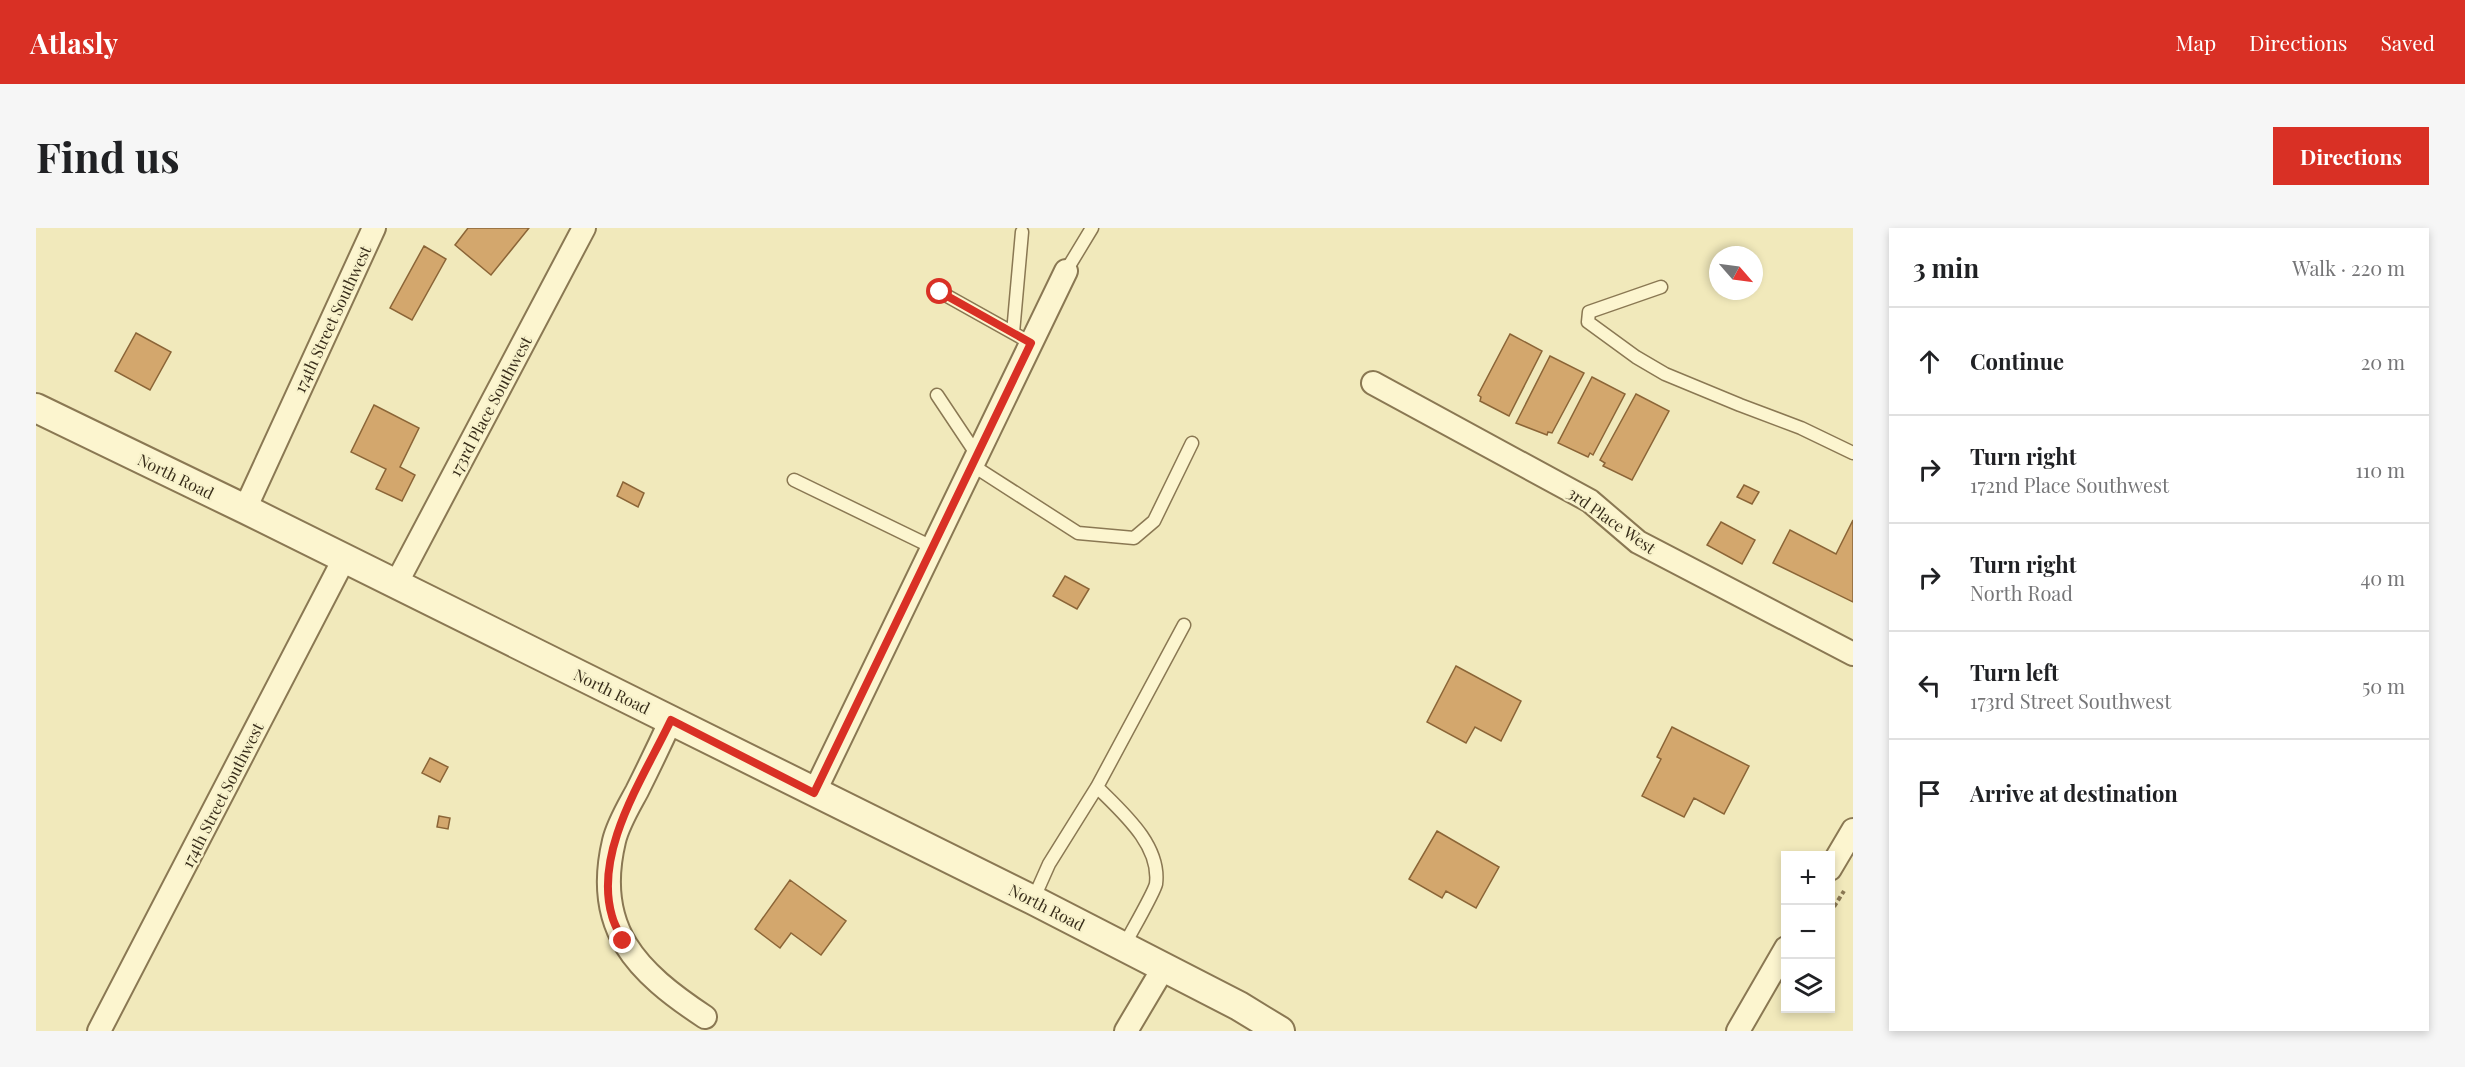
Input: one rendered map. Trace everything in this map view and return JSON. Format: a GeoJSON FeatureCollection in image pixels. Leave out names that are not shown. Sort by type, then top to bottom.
{"type":"FeatureCollection","features":[{"type":"Feature","properties":{"kind":"street","name":"174th Street Southwest"},"geometry":{"type":"LineString","coordinates":[[245,509],[374,228]]}},
{"type":"Feature","properties":{"kind":"street","name":"173rd Place Southwest"},"geometry":{"type":"LineString","coordinates":[[396,584],[584,228]]}},
{"type":"Feature","properties":{"kind":"street"},"geometry":{"type":"LineString","coordinates":[[814,793],[974,460],[1022,338],[1066,271]]}},
{"type":"Feature","properties":{"kind":"street","name":"3rd Place West"},"geometry":{"type":"LineString","coordinates":[[1373,383],[1590,501],[1638,542],[1853,654]]}},
{"type":"Feature","properties":{"kind":"street","name":"North Road"},"geometry":{"type":"LineString","coordinates":[[36,408],[245,509],[1033,900],[1239,1006],[1280,1031]]}},
{"type":"Feature","properties":{"kind":"street","name":"174th Street Southwest"},"geometry":{"type":"LineString","coordinates":[[99,1031],[344,559]]}},
{"type":"Feature","properties":{"kind":"street"},"geometry":{"type":"LineString","coordinates":[[671,720],[614,839],[609,872],[609,900],[612,917],[623,941],[647,973],[673,996],[705,1017]]}},
{"type":"Feature","properties":{"kind":"street"},"geometry":{"type":"LineString","coordinates":[[1835,861],[1853,830]]}},
{"type":"Feature","properties":{"kind":"street"},"geometry":{"type":"LineString","coordinates":[[1738,1031],[1781,955]]}},
{"type":"Feature","properties":{"kind":"street"},"geometry":{"type":"LineString","coordinates":[[1126,1031],[1164,967]]}},
{"type":"Feature","properties":{"kind":"lane"},"geometry":{"type":"LineString","coordinates":[[1066,271],[1092,228]]}},
{"type":"Feature","properties":{"kind":"lane"},"geometry":{"type":"LineString","coordinates":[[940,292],[1022,338],[1022,232]]}},
{"type":"Feature","properties":{"kind":"lane"},"geometry":{"type":"LineString","coordinates":[[1661,287],[1589,312],[1588,322],[1636,357],[1665,374],[1801,428],[1853,453]]}},
{"type":"Feature","properties":{"kind":"lane"},"geometry":{"type":"LineString","coordinates":[[938,395],[974,460],[1078,533],[1134,538],[1154,521],[1192,443]]}},
{"type":"Feature","properties":{"kind":"lane"},"geometry":{"type":"LineString","coordinates":[[794,480],[932,547]]}},
{"type":"Feature","properties":{"kind":"lane"},"geometry":{"type":"LineString","coordinates":[[1033,900],[1049,864],[1097,787],[1184,625]]}},
{"type":"Feature","properties":{"kind":"lane"},"geometry":{"type":"LineString","coordinates":[[1097,787],[1152,849],[1156,884],[1124,946]]}},
{"type":"Feature","properties":{"kind":"building"},"geometry":{"type":"Polygon","coordinates":[[[468,228],[529,228],[491,275],[455,245],[468,228]]]}},
{"type":"Feature","properties":{"kind":"building"},"geometry":{"type":"Polygon","coordinates":[[[424,246],[446,259],[412,320],[390,308],[424,246]]]}},
{"type":"Feature","properties":{"kind":"building"},"geometry":{"type":"Polygon","coordinates":[[[136,333],[171,352],[150,390],[115,371],[136,333]]]}},
{"type":"Feature","properties":{"kind":"building"},"geometry":{"type":"Polygon","coordinates":[[[1510,334],[1542,351],[1509,416],[1480,401],[1481,397],[1478,395],[1510,334]]]}},
{"type":"Feature","properties":{"kind":"building"},"geometry":{"type":"Polygon","coordinates":[[[1550,356],[1584,373],[1552,433],[1548,432],[1547,435],[1516,423],[1550,356]]]}},
{"type":"Feature","properties":{"kind":"building"},"geometry":{"type":"Polygon","coordinates":[[[1592,377],[1625,394],[1593,455],[1590,453],[1588,457],[1558,443],[1592,377]]]}},
{"type":"Feature","properties":{"kind":"building"},"geometry":{"type":"Polygon","coordinates":[[[1636,394],[1669,411],[1632,480],[1603,466],[1605,463],[1600,460],[1636,394]]]}},
{"type":"Feature","properties":{"kind":"building"},"geometry":{"type":"Polygon","coordinates":[[[374,405],[419,428],[400,467],[415,475],[402,501],[376,489],[386,469],[351,452],[374,405]]]}},
{"type":"Feature","properties":{"kind":"building"},"geometry":{"type":"Polygon","coordinates":[[[623,482],[644,493],[638,507],[617,496],[623,482]]]}},
{"type":"Feature","properties":{"kind":"building"},"geometry":{"type":"Polygon","coordinates":[[[1744,485],[1759,492],[1752,504],[1737,497],[1744,485]]]}},
{"type":"Feature","properties":{"kind":"building"},"geometry":{"type":"Polygon","coordinates":[[[1853,520],[1853,602],[1773,563],[1790,530],[1836,554],[1853,520]]]}},
{"type":"Feature","properties":{"kind":"building"},"geometry":{"type":"Polygon","coordinates":[[[1721,522],[1755,540],[1742,564],[1707,545],[1721,522]]]}},
{"type":"Feature","properties":{"kind":"building"},"geometry":{"type":"Polygon","coordinates":[[[1065,576],[1089,589],[1077,609],[1053,596],[1065,576]]]}},
{"type":"Feature","properties":{"kind":"building"},"geometry":{"type":"Polygon","coordinates":[[[1456,666],[1521,701],[1501,741],[1475,727],[1466,743],[1427,722],[1456,666]]]}},
{"type":"Feature","properties":{"kind":"building"},"geometry":{"type":"Polygon","coordinates":[[[1672,727],[1749,766],[1724,814],[1694,798],[1684,817],[1642,796],[1661,759],[1657,757],[1672,727]]]}},
{"type":"Feature","properties":{"kind":"building"},"geometry":{"type":"Polygon","coordinates":[[[430,758],[448,767],[440,782],[422,773],[430,758]]]}},
{"type":"Feature","properties":{"kind":"building"},"geometry":{"type":"Polygon","coordinates":[[[439,816],[450,818],[448,829],[437,827],[439,816]]]}},
{"type":"Feature","properties":{"kind":"building"},"geometry":{"type":"Polygon","coordinates":[[[1437,831],[1499,867],[1476,908],[1446,891],[1442,898],[1409,879],[1437,831]]]}},
{"type":"Feature","properties":{"kind":"building"},"geometry":{"type":"Polygon","coordinates":[[[790,880],[846,921],[821,955],[791,933],[780,948],[755,929],[790,880]]]}},
{"type":"Feature","properties":{"kind":"route"},"geometry":{"type":"LineString","coordinates":[[623,941],[612,917],[609,900],[609,872],[614,839],[671,720],[814,793],[1031,343],[940,292]]}}]}
